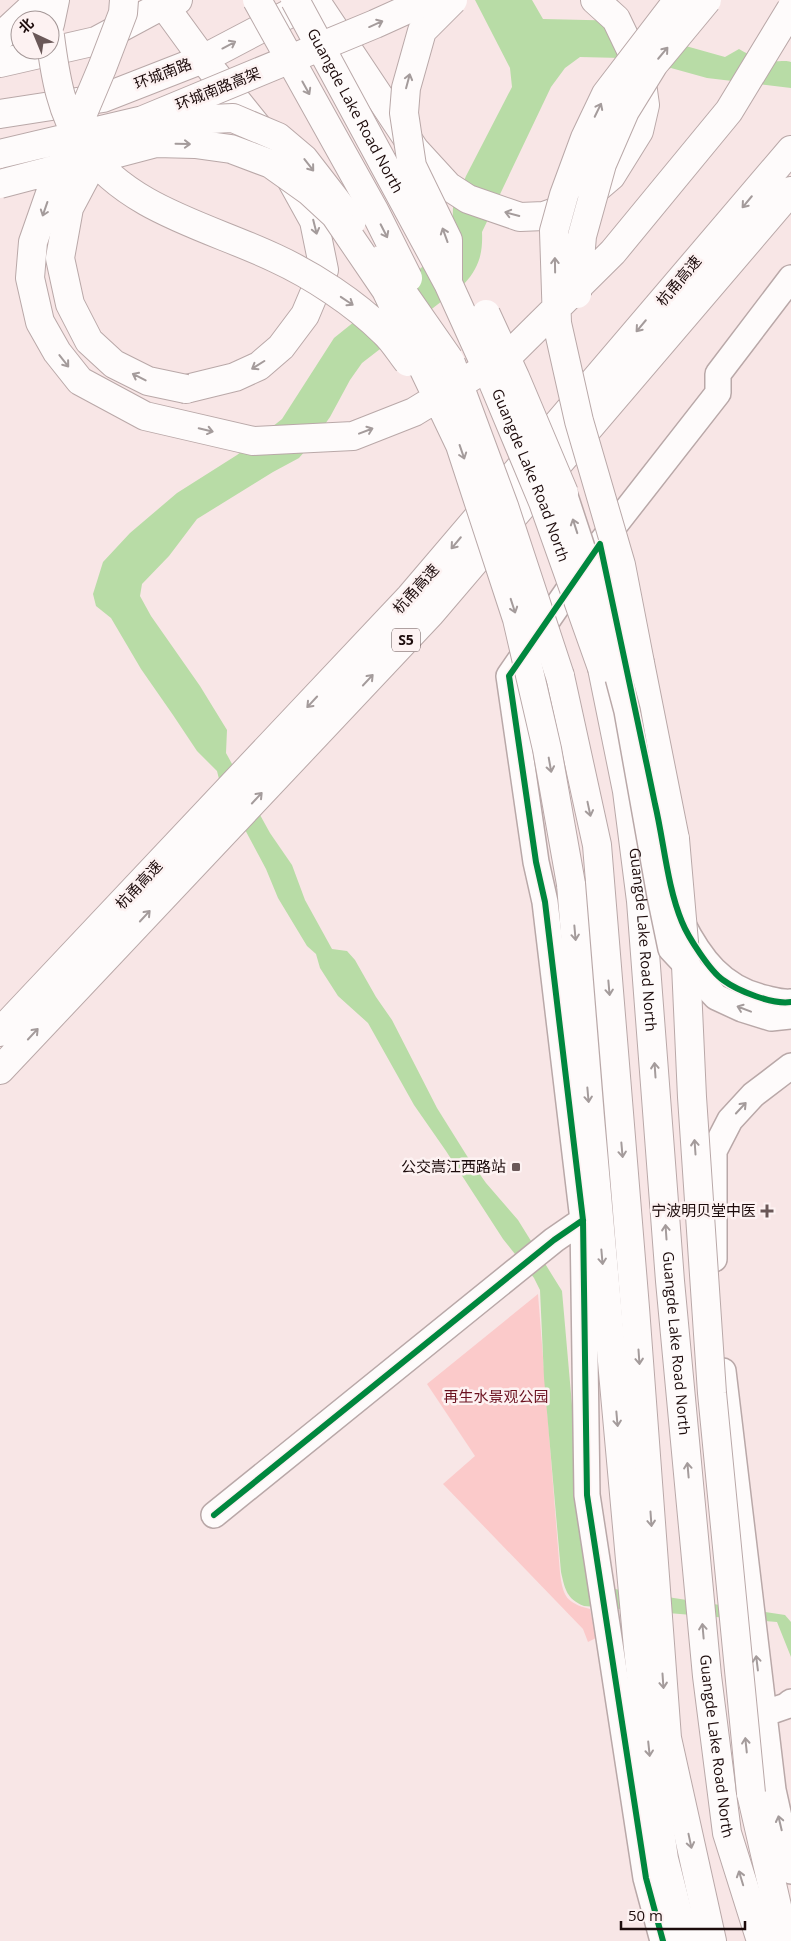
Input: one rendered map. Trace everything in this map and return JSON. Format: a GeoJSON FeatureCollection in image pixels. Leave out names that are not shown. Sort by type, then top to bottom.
{"type":"FeatureCollection","features":[{"type":"Feature","properties":{"kind":"main road"},"geometry":{"type":"LineString","coordinates":[[0,37],[40,0]]}},
{"type":"Feature","properties":{"kind":"main road"},"geometry":{"type":"LineString","coordinates":[[124,0],[123,13],[54,182],[33,242],[30,278],[40,322],[57,352],[80,381],[145,416],[253,441],[353,436],[414,412],[512,352],[613,252],[729,111],[791,9]]}},
{"type":"Feature","properties":{"kind":"main road","name":"Guangde Lake Road North"},"geometry":{"type":"LineString","coordinates":[[257,0],[374,210],[449,359],[504,506],[560,676],[597,845],[668,1738],[712,1941]]}},
{"type":"Feature","properties":{"kind":"main road","name":"Guangde Lake Road North"},"geometry":{"type":"LineString","coordinates":[[295,0],[448,283],[492,380],[543,502],[602,668],[627,791],[641,901],[670,1280],[707,1676],[728,1833],[761,1941]]}},
{"type":"Feature","properties":{"kind":"main road"},"geometry":{"type":"LineString","coordinates":[[315,0],[415,150],[448,186],[468,199],[499,210],[520,216],[544,216],[578,204],[611,176],[639,131],[645,105],[640,69],[616,19],[595,0]]}},
{"type":"Feature","properties":{"kind":"main road","name":"环城南路"},"geometry":{"type":"LineString","coordinates":[[0,114],[103,98],[203,59],[315,0]]}},
{"type":"Feature","properties":{"kind":"main road","name":"环城南路高架"},"geometry":{"type":"LineString","coordinates":[[0,154],[143,120],[376,24],[428,0]]}},
{"type":"Feature","properties":{"kind":"main road"},"geometry":{"type":"LineString","coordinates":[[453,0],[422,31],[406,88],[404,113],[412,166],[448,240],[448,283],[486,314],[516,377],[564,493]]}},
{"type":"Feature","properties":{"kind":"main road"},"geometry":{"type":"LineString","coordinates":[[678,0],[606,94],[584,138],[564,195],[554,232],[557,322],[579,421],[621,565],[674,839],[686,965],[692,1097],[712,1393],[751,1793],[785,1941]]}},
{"type":"Feature","properties":{"kind":"main road"},"geometry":{"type":"LineString","coordinates":[[596,483],[579,370],[576,326],[582,236],[602,164],[625,111],[654,64],[707,0]]}},
{"type":"Feature","properties":{"kind":"main road"},"geometry":{"type":"LineString","coordinates":[[0,64],[96,41],[167,2],[203,59],[274,148],[314,221],[324,270],[305,315],[280,347],[259,366],[235,377],[186,389],[148,381],[114,364],[89,341],[70,304],[60,258],[68,208],[87,174],[112,145],[150,127],[188,120],[233,118],[278,137],[304,159],[362,233],[449,359]]}},
{"type":"Feature","properties":{"kind":"main road"},"geometry":{"type":"LineString","coordinates":[[53,60],[65,112],[84,147],[106,173],[148,203],[277,258],[355,307],[385,333],[409,362],[447,418]]}},
{"type":"Feature","properties":{"kind":"main road"},"geometry":{"type":"LineString","coordinates":[[0,184],[156,143],[195,144],[231,149],[271,164],[309,191],[335,215],[386,290],[460,445],[517,618],[547,749],[571,884],[590,1118],[638,1648],[651,1767],[664,1859],[685,1941]]}},
{"type":"Feature","properties":{"kind":"main road","name":"杭甬高速"},"geometry":{"type":"LineString","coordinates":[[0,1032],[410,597],[785,158]]}},
{"type":"Feature","properties":{"kind":"main road","name":"杭甬高速"},"geometry":{"type":"LineString","coordinates":[[0,1070],[430,614],[791,190]]}},
{"type":"Feature","properties":{"kind":"street"},"geometry":{"type":"LineString","coordinates":[[663,1941],[646,1878],[587,1495],[583,1220],[545,902],[536,862],[509,676],[600,544],[718,394],[718,374],[791,278]]}},
{"type":"Feature","properties":{"kind":"street"},"geometry":{"type":"LineString","coordinates":[[564,493],[590,572],[627,711],[648,833],[671,949],[716,997],[742,1009],[771,1018],[791,1016]]}},
{"type":"Feature","properties":{"kind":"street"},"geometry":{"type":"LineString","coordinates":[[600,544],[659,822],[667,871],[682,923],[705,960],[723,980],[755,996],[785,1003],[791,1002]]}},
{"type":"Feature","properties":{"kind":"street"},"geometry":{"type":"LineString","coordinates":[[791,1066],[753,1095],[730,1120],[714,1152],[714,1297],[772,1790],[791,1871]]}},
{"type":"Feature","properties":{"kind":"street"},"geometry":{"type":"LineString","coordinates":[[214,1515],[554,1240],[583,1220]]}},
{"type":"Feature","properties":{"kind":"street"},"geometry":{"type":"LineString","coordinates":[[763,1714],[786,1706],[791,1702]]}},
{"type":"Feature","properties":{"kind":"green space","name":"再生水景观公园"},"geometry":{"type":"Polygon","coordinates":[[[538,1294],[560,1573],[564,1593],[567,1597],[576,1604],[590,1609],[596,1638],[588,1642],[583,1629],[443,1484],[475,1456],[427,1384],[538,1294]]]}},
{"type":"Feature","properties":{"kind":"shaded area"},"geometry":{"type":"Polygon","coordinates":[[[475,0],[532,0],[543,19],[629,21],[643,34],[725,57],[739,49],[761,59],[791,62],[791,88],[707,78],[671,68],[665,71],[621,58],[580,57],[565,68],[551,87],[482,232],[482,247],[479,260],[469,278],[464,284],[362,363],[350,380],[330,417],[299,458],[197,519],[169,556],[142,584],[140,596],[151,616],[200,686],[227,730],[226,753],[270,833],[292,865],[305,900],[332,949],[347,951],[355,960],[376,997],[392,1020],[437,1108],[467,1156],[486,1183],[518,1220],[562,1291],[576,1451],[595,1586],[785,1615],[791,1622],[791,1657],[777,1622],[584,1606],[570,1597],[561,1572],[544,1378],[540,1290],[534,1278],[503,1239],[414,1105],[368,1023],[338,996],[320,968],[316,954],[307,946],[278,898],[266,869],[220,783],[217,771],[197,751],[141,669],[111,618],[96,606],[93,594],[103,562],[130,533],[177,493],[237,455],[282,419],[334,338],[452,243],[453,207],[466,176],[512,87],[510,68],[475,0]]]}},
{"type":"Feature","properties":{"kind":"cycle path"},"geometry":{"type":"LineString","coordinates":[[663,1941],[646,1878],[587,1495],[583,1220],[545,902],[536,862],[509,676],[600,544],[669,879],[682,922],[700,953],[723,980],[756,996],[775,1001],[791,1002]]}},
{"type":"Feature","properties":{"kind":"cycle path"},"geometry":{"type":"LineString","coordinates":[[214,1515],[554,1240],[583,1220]]}},
{"type":"Feature","properties":{"kind":"place","name":"公交嵩江西路站"},"geometry":{"type":"Point","coordinates":[516,1167]}},
{"type":"Feature","properties":{"kind":"place","name":"宁波明贝堂中医"},"geometry":{"type":"Point","coordinates":[767,1211]}}]}
